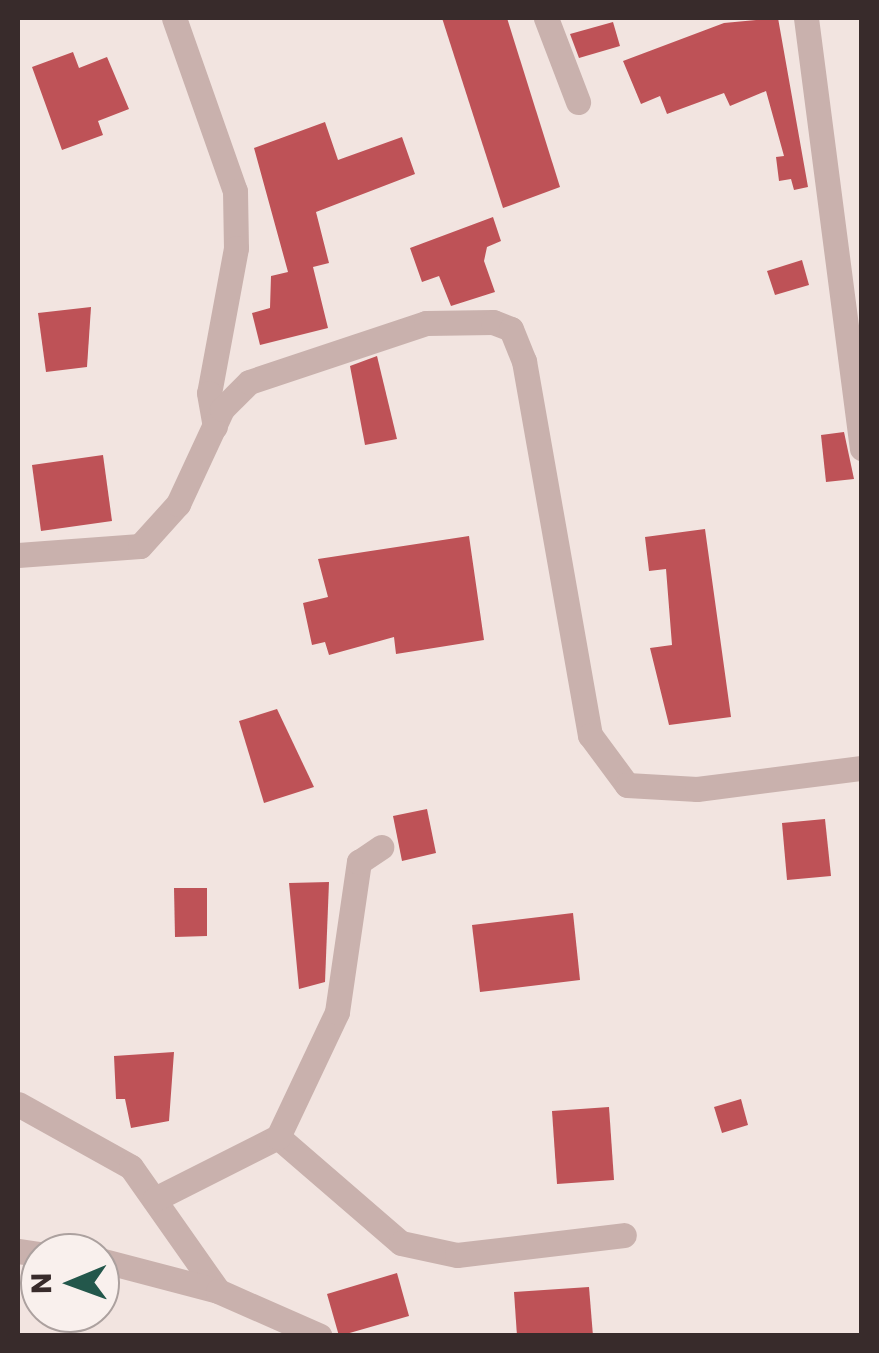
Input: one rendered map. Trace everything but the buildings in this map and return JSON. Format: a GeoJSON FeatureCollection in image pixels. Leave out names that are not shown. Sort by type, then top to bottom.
{"type":"FeatureCollection","features":[{"type":"Feature","properties":{"kind":"street"},"geometry":{"type":"LineString","coordinates":[[174,18],[235,191],[236,248],[209,393],[216,426]]}},
{"type":"Feature","properties":{"kind":"street"},"geometry":{"type":"LineString","coordinates":[[546,18],[578,102]]}},
{"type":"Feature","properties":{"kind":"street"},"geometry":{"type":"LineString","coordinates":[[806,18],[862,448]]}},
{"type":"Feature","properties":{"kind":"street"},"geometry":{"type":"LineString","coordinates":[[18,555],[140,546],[178,504],[216,426],[249,382],[426,323],[511,328],[590,735],[627,785],[697,789],[862,768]]}},
{"type":"Feature","properties":{"kind":"street"},"geometry":{"type":"LineString","coordinates":[[155,1199],[278,1137],[337,1012],[359,862],[382,847]]}},
{"type":"Feature","properties":{"kind":"street"},"geometry":{"type":"LineString","coordinates":[[18,1104],[130,1167],[218,1291]]}},
{"type":"Feature","properties":{"kind":"street"},"geometry":{"type":"LineString","coordinates":[[278,1137],[401,1243],[458,1255],[624,1235]]}},
{"type":"Feature","properties":{"kind":"street"},"geometry":{"type":"LineString","coordinates":[[120,1265],[218,1291],[320,1336]]}}]}
